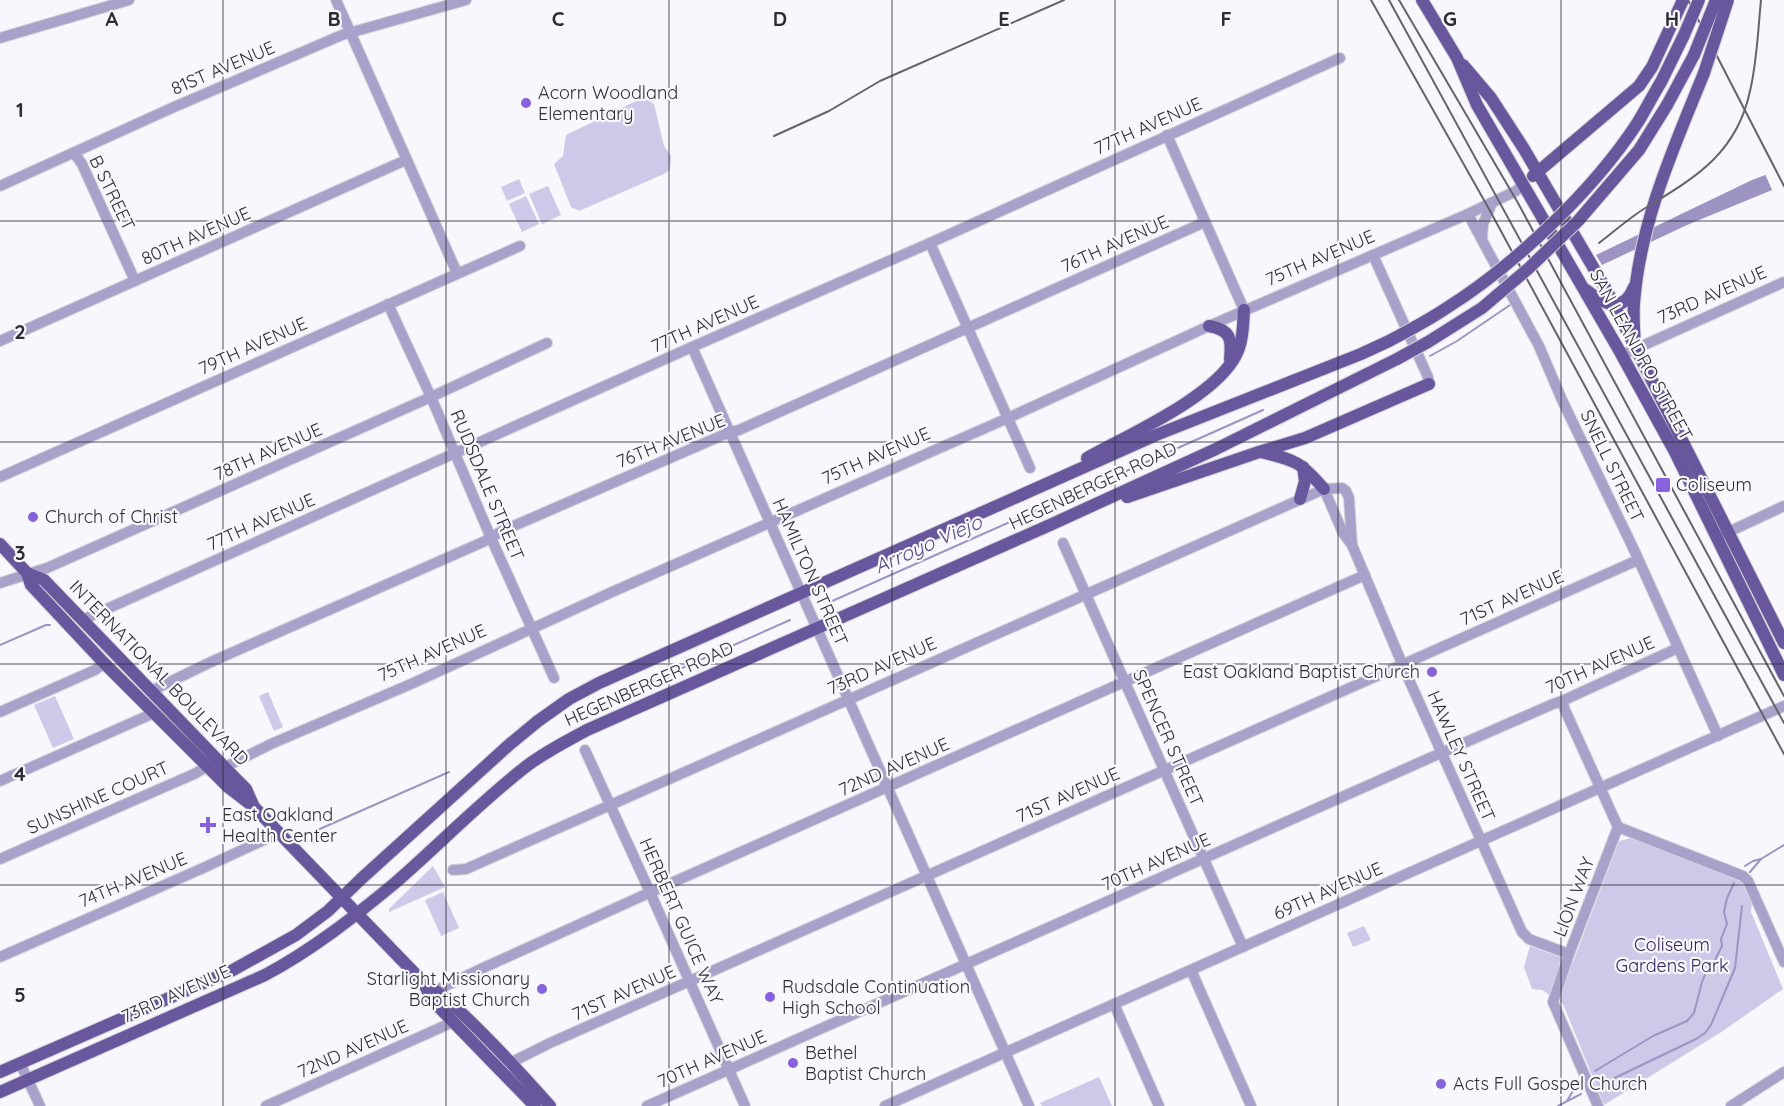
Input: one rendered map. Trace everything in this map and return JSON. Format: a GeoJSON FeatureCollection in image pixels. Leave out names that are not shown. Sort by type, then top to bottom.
{"type":"FeatureCollection","features":[{"type":"Feature","properties":{"kind":"main road","name":"SAN LEANDRO STREET"},"geometry":{"type":"LineString","coordinates":[[1422,0],[1457,58],[1477,105],[1622,355],[1675,452],[1784,675]]}},
{"type":"Feature","properties":{"kind":"main road","name":"75TH AVENUE"},"geometry":{"type":"LineString","coordinates":[[1523,184],[1639,86],[1652,67],[1683,0]]}},
{"type":"Feature","properties":{"kind":"main road","name":"HEGENBERGER ROAD"},"geometry":{"type":"LineString","coordinates":[[342,898],[510,744],[569,699],[599,683],[1166,431],[1362,354],[1446,309],[1516,256],[1540,234],[1590,183],[1619,148],[1639,122],[1661,82],[1699,0]]}},
{"type":"Feature","properties":{"kind":"main road","name":"HEGENBERGER ROAD"},"geometry":{"type":"LineString","coordinates":[[357,914],[502,786],[557,746],[587,730],[1216,449],[1397,359],[1482,308],[1529,268],[1578,221],[1639,150],[1694,56],[1716,0]]}},
{"type":"Feature","properties":{"kind":"main road"},"geometry":{"type":"LineString","coordinates":[[1635,349],[1634,309],[1641,250],[1657,192],[1704,73],[1728,0]]}},
{"type":"Feature","properties":{"kind":"main road","name":"SAN LEANDRO STREET"},"geometry":{"type":"LineString","coordinates":[[1457,58],[1491,98],[1538,171],[1614,305],[1784,643]]}},
{"type":"Feature","properties":{"kind":"main road"},"geometry":{"type":"LineString","coordinates":[[1583,289],[1604,302],[1614,305],[1628,299],[1637,277]]}},
{"type":"Feature","properties":{"kind":"main road"},"geometry":{"type":"LineString","coordinates":[[1038,488],[1196,396],[1217,380],[1237,354],[1242,340],[1244,310]]}},
{"type":"Feature","properties":{"kind":"main road"},"geometry":{"type":"LineString","coordinates":[[1209,326],[1223,331],[1232,343],[1229,367]]}},
{"type":"Feature","properties":{"kind":"main road"},"geometry":{"type":"LineString","coordinates":[[1054,523],[1305,438],[1429,384]]}},
{"type":"Feature","properties":{"kind":"main road"},"geometry":{"type":"LineString","coordinates":[[1259,452],[1293,459],[1308,470],[1324,489]]}},
{"type":"Feature","properties":{"kind":"main road"},"geometry":{"type":"LineString","coordinates":[[1300,499],[1305,481],[1303,467]]}},
{"type":"Feature","properties":{"kind":"main road","name":"INTERNATIONAL BOULEVARD"},"geometry":{"type":"LineString","coordinates":[[0,544],[27,573],[31,585],[104,663],[240,797],[254,807],[424,983],[437,990],[461,1011],[512,1062],[550,1106]]}},
{"type":"Feature","properties":{"kind":"main road","name":"INTERNATIONAL BOULEVARD"},"geometry":{"type":"LineString","coordinates":[[27,573],[44,580],[246,789],[254,807]]}},
{"type":"Feature","properties":{"kind":"main road","name":"73RD AVENUE"},"geometry":{"type":"LineString","coordinates":[[0,1072],[232,970],[304,930],[342,898]]}},
{"type":"Feature","properties":{"kind":"main road","name":"73RD AVENUE"},"geometry":{"type":"LineString","coordinates":[[0,1092],[265,975],[309,950],[357,914]]}},
{"type":"Feature","properties":{"kind":"main road","name":"INTERNATIONAL BOULEVARD"},"geometry":{"type":"LineString","coordinates":[[424,983],[431,999],[535,1106]]}},
{"type":"Feature","properties":{"kind":"street"},"geometry":{"type":"LineString","coordinates":[[0,38],[129,0]]}},
{"type":"Feature","properties":{"kind":"street"},"geometry":{"type":"LineString","coordinates":[[336,0],[457,273]]}},
{"type":"Feature","properties":{"kind":"street","name":"81ST AVENUE"},"geometry":{"type":"LineString","coordinates":[[0,186],[174,107],[350,32],[466,0]]}},
{"type":"Feature","properties":{"kind":"street","name":"77TH AVENUE"},"geometry":{"type":"LineString","coordinates":[[82,620],[1340,58]]}},
{"type":"Feature","properties":{"kind":"street"},"geometry":{"type":"LineString","coordinates":[[1167,135],[1244,310]]}},
{"type":"Feature","properties":{"kind":"street","name":"B STREET"},"geometry":{"type":"LineString","coordinates":[[74,153],[82,164],[135,281]]}},
{"type":"Feature","properties":{"kind":"street","name":"80TH AVENUE"},"geometry":{"type":"LineString","coordinates":[[0,341],[406,160]]}},
{"type":"Feature","properties":{"kind":"street","name":"75TH AVENUE"},"geometry":{"type":"LineString","coordinates":[[225,767],[532,628],[1008,418],[1244,310],[1468,214],[1516,191],[1523,184]]}},
{"type":"Feature","properties":{"kind":"street"},"geometry":{"type":"LineString","coordinates":[[1482,240],[1483,224],[1492,203]]}},
{"type":"Feature","properties":{"kind":"street","name":"SNELL STREET"},"geometry":{"type":"LineString","coordinates":[[1468,214],[1529,326],[1718,736]]}},
{"type":"Feature","properties":{"kind":"street","name":"76TH AVENUE"},"geometry":{"type":"LineString","coordinates":[[151,691],[502,531],[739,430],[1205,222]]}},
{"type":"Feature","properties":{"kind":"street"},"geometry":{"type":"LineString","coordinates":[[930,243],[1030,468]]}},
{"type":"Feature","properties":{"kind":"street","name":"79TH AVENUE"},"geometry":{"type":"LineString","coordinates":[[0,477],[520,246]]}},
{"type":"Feature","properties":{"kind":"street"},"geometry":{"type":"LineString","coordinates":[[1373,255],[1428,377],[1429,384]]}},
{"type":"Feature","properties":{"kind":"street","name":"73RD AVENUE"},"geometry":{"type":"LineString","coordinates":[[1622,355],[1784,282]]}},
{"type":"Feature","properties":{"kind":"street","name":"RUDSDALE STREET"},"geometry":{"type":"LineString","coordinates":[[388,304],[554,678]]}},
{"type":"Feature","properties":{"kind":"street","name":"78TH AVENUE"},"geometry":{"type":"LineString","coordinates":[[0,583],[47,568],[547,343]]}},
{"type":"Feature","properties":{"kind":"street","name":"HAMILTON STREET"},"geometry":{"type":"LineString","coordinates":[[692,347],[1029,1106]]}},
{"type":"Feature","properties":{"kind":"street","name":"HAWLEY STREET"},"geometry":{"type":"LineString","coordinates":[[1352,545],[1349,498],[1346,491],[1342,488],[1324,489],[1343,533],[1352,545],[1522,932],[1529,939],[1569,954]]}},
{"type":"Feature","properties":{"kind":"street","name":"73RD AVENUE"},"geometry":{"type":"LineString","coordinates":[[453,870],[466,869],[1324,489]]}},
{"type":"Feature","properties":{"kind":"street"},"geometry":{"type":"LineString","coordinates":[[1716,537],[1784,506]]}},
{"type":"Feature","properties":{"kind":"street","name":"SPENCER STREET"},"geometry":{"type":"LineString","coordinates":[[1063,543],[1243,947]]}},
{"type":"Feature","properties":{"kind":"street","name":"71ST AVENUE"},"geometry":{"type":"LineString","coordinates":[[512,1062],[550,1043],[1638,560]]}},
{"type":"Feature","properties":{"kind":"street","name":"72ND AVENUE"},"geometry":{"type":"LineString","coordinates":[[437,990],[651,892],[1365,575]]}},
{"type":"Feature","properties":{"kind":"street","name":"70TH AVENUE"},"geometry":{"type":"LineString","coordinates":[[647,1106],[1678,648]]}},
{"type":"Feature","properties":{"kind":"street"},"geometry":{"type":"LineString","coordinates":[[0,712],[95,670],[104,663]]}},
{"type":"Feature","properties":{"kind":"street"},"geometry":{"type":"LineString","coordinates":[[1562,701],[1618,827],[1743,876],[1748,881],[1784,962]]}},
{"type":"Feature","properties":{"kind":"street","name":"69TH AVENUE"},"geometry":{"type":"LineString","coordinates":[[885,1106],[1784,706]]}},
{"type":"Feature","properties":{"kind":"street"},"geometry":{"type":"LineString","coordinates":[[0,781],[154,713]]}},
{"type":"Feature","properties":{"kind":"street","name":"HERBERT GUICE WAY"},"geometry":{"type":"LineString","coordinates":[[585,750],[651,892],[745,1106]]}},
{"type":"Feature","properties":{"kind":"street","name":"SUNSHINE COURT"},"geometry":{"type":"LineString","coordinates":[[0,859],[208,766]]}},
{"type":"Feature","properties":{"kind":"street","name":"LION WAY"},"geometry":{"type":"LineString","coordinates":[[1598,1106],[1553,1002],[1618,827]]}},
{"type":"Feature","properties":{"kind":"street","name":"74TH AVENUE"},"geometry":{"type":"LineString","coordinates":[[0,957],[279,833]]}},
{"type":"Feature","properties":{"kind":"street"},"geometry":{"type":"LineString","coordinates":[[1191,970],[1251,1106]]}},
{"type":"Feature","properties":{"kind":"street"},"geometry":{"type":"LineString","coordinates":[[1114,1004],[1159,1106]]}},
{"type":"Feature","properties":{"kind":"street","name":"72ND AVENUE"},"geometry":{"type":"LineString","coordinates":[[266,1106],[453,1022]]}},
{"type":"Feature","properties":{"kind":"street"},"geometry":{"type":"LineString","coordinates":[[20,1063],[40,1106]]}},
{"type":"Feature","properties":{"kind":"street"},"geometry":{"type":"LineString","coordinates":[[1731,1106],[1784,1072]]}},
{"type":"Feature","properties":{"kind":"green space"},"geometry":{"type":"Polygon","coordinates":[[[641,96],[654,104],[664,146],[671,156],[670,170],[579,211],[571,207],[554,164],[563,156],[566,135],[636,101],[641,96]]]}},
{"type":"Feature","properties":{"kind":"green space"},"geometry":{"type":"Polygon","coordinates":[[[519,179],[525,193],[507,201],[501,187],[519,179]]]}},
{"type":"Feature","properties":{"kind":"green space"},"geometry":{"type":"Polygon","coordinates":[[[548,186],[561,215],[542,224],[529,194],[548,186]]]}},
{"type":"Feature","properties":{"kind":"green space"},"geometry":{"type":"Polygon","coordinates":[[[526,196],[539,224],[522,232],[509,204],[526,196]]]}},
{"type":"Feature","properties":{"kind":"green space"},"geometry":{"type":"Polygon","coordinates":[[[268,692],[283,727],[274,731],[259,696],[268,692]]]}},
{"type":"Feature","properties":{"kind":"green space"},"geometry":{"type":"Polygon","coordinates":[[[55,696],[74,739],[53,748],[34,705],[55,696]]]}},
{"type":"Feature","properties":{"kind":"green space","name":"Coliseum Gardens Park"},"geometry":{"type":"Polygon","coordinates":[[[1631,838],[1741,881],[1752,903],[1751,912],[1783,989],[1723,1031],[1604,1105],[1563,1004],[1542,990],[1532,989],[1524,967],[1530,946],[1573,962],[1619,841],[1631,838]]]}},
{"type":"Feature","properties":{"kind":"green space"},"geometry":{"type":"Polygon","coordinates":[[[433,866],[445,887],[389,912],[389,909],[433,866]]]}},
{"type":"Feature","properties":{"kind":"green space"},"geometry":{"type":"Polygon","coordinates":[[[443,892],[459,928],[441,936],[425,900],[443,892]]]}},
{"type":"Feature","properties":{"kind":"green space"},"geometry":{"type":"Polygon","coordinates":[[[1364,926],[1371,940],[1353,947],[1347,933],[1364,926]]]}},
{"type":"Feature","properties":{"kind":"green space"},"geometry":{"type":"Polygon","coordinates":[[[1099,1077],[1112,1106],[1042,1106],[1040,1103],[1099,1077]]]}},
{"type":"Feature","properties":{"kind":"shaded area"},"geometry":{"type":"Polygon","coordinates":[[[1784,168],[1784,185],[1687,225],[1602,265],[1596,255],[1752,180],[1784,168]]]}},
{"type":"Feature","properties":{"kind":"pier"},"geometry":{"type":"Polygon","coordinates":[[[1784,166],[1784,188],[1773,192],[1765,174],[1784,166]]]}},
{"type":"Feature","properties":{"kind":"waterway","name":"Arroyo Viejo"},"geometry":{"type":"LineString","coordinates":[[1430,356],[1457,341],[1510,305]]}},
{"type":"Feature","properties":{"kind":"waterway","name":"Arroyo Viejo"},"geometry":{"type":"LineString","coordinates":[[1059,501],[1263,410]]}},
{"type":"Feature","properties":{"kind":"waterway","name":"Arroyo Viejo"},"geometry":{"type":"LineString","coordinates":[[830,602],[1037,510]]}},
{"type":"Feature","properties":{"kind":"waterway","name":"Arroyo Viejo"},"geometry":{"type":"LineString","coordinates":[[583,712],[790,620]]}},
{"type":"Feature","properties":{"kind":"waterway","name":"Arroyo Viejo"},"geometry":{"type":"LineString","coordinates":[[0,645],[50,625]]}},
{"type":"Feature","properties":{"kind":"waterway","name":"Arroyo Viejo"},"geometry":{"type":"LineString","coordinates":[[310,836],[313,832],[449,772]]}},
{"type":"Feature","properties":{"kind":"waterway"},"geometry":{"type":"LineString","coordinates":[[1750,872],[1761,859],[1784,845]]}},
{"type":"Feature","properties":{"kind":"waterway"},"geometry":{"type":"LineString","coordinates":[[1745,866],[1761,859]]}},
{"type":"Feature","properties":{"kind":"waterway"},"geometry":{"type":"LineString","coordinates":[[1595,1071],[1653,1036],[1687,1021],[1694,1013],[1706,972],[1722,946],[1721,939],[1727,924],[1724,912],[1734,883]]}},
{"type":"Feature","properties":{"kind":"waterway"},"geometry":{"type":"LineString","coordinates":[[1600,1085],[1705,1033],[1711,1025],[1735,968],[1742,906]]}},
{"type":"Feature","properties":{"kind":"waterway"},"geometry":{"type":"LineString","coordinates":[[1567,1101],[1577,1084]]}},
{"type":"Feature","properties":{"kind":"waterway"},"geometry":{"type":"LineString","coordinates":[[1558,1106],[1581,1094]]}},
{"type":"Feature","properties":{"kind":"railway"},"geometry":{"type":"LineString","coordinates":[[774,136],[829,111],[880,81],[1064,0]]}},
{"type":"Feature","properties":{"kind":"railway"},"geometry":{"type":"LineString","coordinates":[[1371,0],[1489,209],[1784,754]]}},
{"type":"Feature","properties":{"kind":"railway"},"geometry":{"type":"LineString","coordinates":[[1389,0],[1784,723]]}},
{"type":"Feature","properties":{"kind":"railway"},"geometry":{"type":"LineString","coordinates":[[1399,0],[1518,203],[1784,696]]}},
{"type":"Feature","properties":{"kind":"railway"},"geometry":{"type":"LineString","coordinates":[[1688,0],[1784,186]]}},
{"type":"Feature","properties":{"kind":"railway"},"geometry":{"type":"LineString","coordinates":[[1599,243],[1635,215],[1698,173],[1725,147],[1744,113],[1750,91],[1756,57],[1761,0]]}},
{"type":"Feature","properties":{"kind":"place","name":"Acorn Woodland Elementary"},"geometry":{"type":"Point","coordinates":[526,103]}},
{"type":"Feature","properties":{"kind":"place","name":"Coliseum"},"geometry":{"type":"Point","coordinates":[1663,485]}},
{"type":"Feature","properties":{"kind":"place","name":"Church of Christ"},"geometry":{"type":"Point","coordinates":[33,517]}},
{"type":"Feature","properties":{"kind":"place","name":"East Oakland Baptist Church"},"geometry":{"type":"Point","coordinates":[1432,672]}},
{"type":"Feature","properties":{"kind":"place","name":"East Oakland Health Center"},"geometry":{"type":"Point","coordinates":[208,825]}},
{"type":"Feature","properties":{"kind":"place","name":"Starlight Missionary Baptist Church"},"geometry":{"type":"Point","coordinates":[542,989]}},
{"type":"Feature","properties":{"kind":"place","name":"Rudsdale Continuation High School"},"geometry":{"type":"Point","coordinates":[770,997]}},
{"type":"Feature","properties":{"kind":"place","name":"Bethel Baptist Church"},"geometry":{"type":"Point","coordinates":[793,1063]}},
{"type":"Feature","properties":{"kind":"place","name":"Acts Full Gospel Church"},"geometry":{"type":"Point","coordinates":[1441,1084]}}]}
